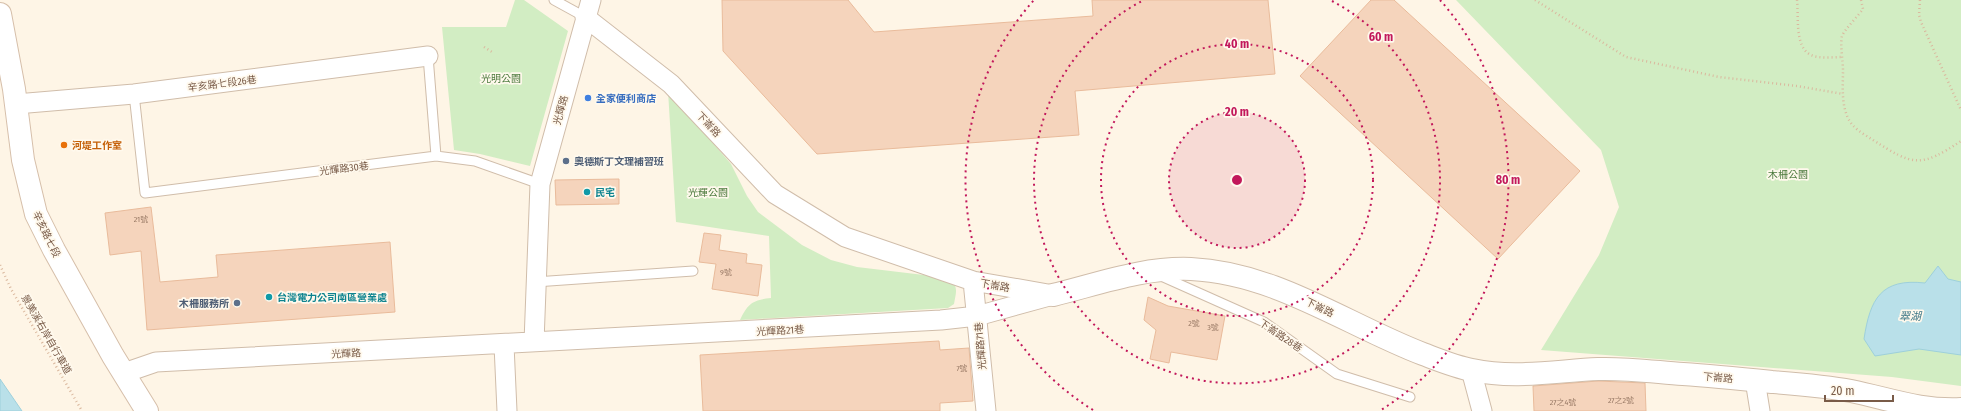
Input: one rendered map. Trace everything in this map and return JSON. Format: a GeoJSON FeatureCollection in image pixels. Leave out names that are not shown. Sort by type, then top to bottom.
{"type":"FeatureCollection","features":[{"type":"Feature","properties":{"kind":"street","name":"光輝路"},"geometry":{"type":"LineString","coordinates":[[534,342],[540,184],[588,8]]}},
{"type":"Feature","properties":{"kind":"street","name":"下崙路"},"geometry":{"type":"LineString","coordinates":[[588,8],[671,84],[775,194],[845,237],[973,281],[1053,295],[1120,277],[1151,271],[1190,269],[1230,274],[1283,290],[1392,342],[1435,359],[1472,370],[1509,375],[1601,369],[1755,380],[1851,391],[1925,410],[1944,411],[1961,409]]}},
{"type":"Feature","properties":{"kind":"street","name":"辛亥路七段"},"geometry":{"type":"LineString","coordinates":[[0,14],[16,104],[23,160],[36,214],[54,250],[147,411]]}},
{"type":"Feature","properties":{"kind":"street","name":"辛亥路七段26巷"},"geometry":{"type":"LineString","coordinates":[[16,104],[134,94],[428,56]]}},
{"type":"Feature","properties":{"kind":"street","name":"光輝路71巷"},"geometry":{"type":"LineString","coordinates":[[973,281],[986,411]]}},
{"type":"Feature","properties":{"kind":"street","name":"光輝路21巷"},"geometry":{"type":"LineString","coordinates":[[504,345],[534,342],[674,336],[941,320],[977,316],[1053,295]]}},
{"type":"Feature","properties":{"kind":"street","name":"光輝路"},"geometry":{"type":"LineString","coordinates":[[124,373],[156,362],[504,345]]}},
{"type":"Feature","properties":{"kind":"street"},"geometry":{"type":"LineString","coordinates":[[504,345],[508,411]]}},
{"type":"Feature","properties":{"kind":"street"},"geometry":{"type":"LineString","coordinates":[[1472,370],[1482,411]]}},
{"type":"Feature","properties":{"kind":"street"},"geometry":{"type":"LineString","coordinates":[[1755,380],[1760,411]]}},
{"type":"Feature","properties":{"kind":"lane"},"geometry":{"type":"LineString","coordinates":[[554,0],[588,8]]}},
{"type":"Feature","properties":{"kind":"lane"},"geometry":{"type":"LineString","coordinates":[[428,56],[436,156]]}},
{"type":"Feature","properties":{"kind":"lane","name":"光輝路30巷"},"geometry":{"type":"LineString","coordinates":[[134,94],[145,193],[436,156],[475,162],[540,184]]}},
{"type":"Feature","properties":{"kind":"lane"},"geometry":{"type":"LineString","coordinates":[[536,282],[693,271]]}},
{"type":"Feature","properties":{"kind":"lane","name":"下崙路28巷"},"geometry":{"type":"LineString","coordinates":[[1151,271],[1264,322],[1337,374],[1410,397]]}},
{"type":"Feature","properties":{"kind":"path"},"geometry":{"type":"LineString","coordinates":[[1535,0],[1626,57],[1720,77],[1796,86],[1843,94]]}},
{"type":"Feature","properties":{"kind":"path"},"geometry":{"type":"LineString","coordinates":[[1797,0],[1801,43],[1805,50],[1812,55],[1820,57],[1843,57]]}},
{"type":"Feature","properties":{"kind":"path"},"geometry":{"type":"LineString","coordinates":[[1861,0],[1863,10],[1842,36],[1843,94],[1845,109],[1849,120],[1856,129],[1906,159],[1915,161],[1928,160],[1940,155],[1961,141]]}},
{"type":"Feature","properties":{"kind":"path"},"geometry":{"type":"LineString","coordinates":[[1920,0],[1919,15],[1921,22],[1961,110]]}},
{"type":"Feature","properties":{"kind":"path"},"geometry":{"type":"LineString","coordinates":[[484,47],[492,52]]}},
{"type":"Feature","properties":{"kind":"path","name":"景美溪右岸自行車道"},"geometry":{"type":"LineString","coordinates":[[0,264],[11,289],[82,411]]}},
{"type":"Feature","properties":{"kind":"green space","name":"光明公園"},"geometry":{"type":"Polygon","coordinates":[[[515,0],[524,0],[568,31],[530,166],[480,154],[454,150],[442,27],[506,27],[515,0]]]}},
{"type":"Feature","properties":{"kind":"green space","name":"木柵公園"},"geometry":{"type":"Polygon","coordinates":[[[1456,0],[1961,0],[1961,386],[1892,377],[1541,350],[1599,255],[1619,207],[1601,150],[1456,0]]]}},
{"type":"Feature","properties":{"kind":"green space","name":"光輝公園"},"geometry":{"type":"Polygon","coordinates":[[[668,91],[731,164],[747,196],[758,212],[802,245],[831,260],[857,267],[949,278],[956,287],[954,304],[948,308],[740,320],[752,303],[771,298],[769,236],[676,222],[668,91]]]}},
{"type":"Feature","properties":{"kind":"water","name":"翠湖"},"geometry":{"type":"Polygon","coordinates":[[[1938,266],[1948,279],[1961,282],[1961,355],[1919,349],[1875,356],[1864,339],[1874,302],[1880,294],[1888,288],[1898,284],[1910,282],[1925,283],[1938,266]]]}},
{"type":"Feature","properties":{"kind":"water"},"geometry":{"type":"Polygon","coordinates":[[[0,379],[22,411],[0,411],[0,379]]]}},
{"type":"Feature","properties":{"kind":"building"},"geometry":{"type":"Polygon","coordinates":[[[722,0],[848,0],[874,32],[1093,16],[1092,0],[1268,0],[1275,74],[1075,91],[1079,135],[817,154],[723,51],[722,0]]]}},
{"type":"Feature","properties":{"kind":"building"},"geometry":{"type":"Polygon","coordinates":[[[1371,0],[1394,0],[1580,171],[1498,259],[1300,76],[1371,0]]]}},
{"type":"Feature","properties":{"kind":"building","name":"民宅"},"geometry":{"type":"Polygon","coordinates":[[[619,179],[619,204],[556,205],[555,180],[619,179]]]}},
{"type":"Feature","properties":{"kind":"building","name":"台灣電力公司南區營業處"},"geometry":{"type":"Polygon","coordinates":[[[151,207],[160,282],[218,277],[216,255],[390,242],[395,312],[147,330],[141,251],[110,255],[105,213],[151,207]]]}},
{"type":"Feature","properties":{"kind":"building"},"geometry":{"type":"Polygon","coordinates":[[[704,233],[721,235],[719,250],[747,254],[746,263],[762,265],[758,296],[712,289],[716,264],[699,262],[704,233]]]}},
{"type":"Feature","properties":{"kind":"building"},"geometry":{"type":"Polygon","coordinates":[[[1148,297],[1168,306],[1225,316],[1217,360],[1171,352],[1169,363],[1150,359],[1156,330],[1144,320],[1148,297]]]}},
{"type":"Feature","properties":{"kind":"building"},"geometry":{"type":"Polygon","coordinates":[[[939,341],[940,350],[969,348],[973,401],[940,403],[940,411],[703,411],[700,355],[939,341]]]}},
{"type":"Feature","properties":{"kind":"building"},"geometry":{"type":"Polygon","coordinates":[[[1598,381],[1645,383],[1646,411],[1534,411],[1533,386],[1598,381]]]}},
{"type":"Feature","properties":{"kind":"place","name":"全家便利商店"},"geometry":{"type":"Point","coordinates":[588,98]}},
{"type":"Feature","properties":{"kind":"place","name":"河堤工作室"},"geometry":{"type":"Point","coordinates":[64,145]}},
{"type":"Feature","properties":{"kind":"place","name":"奧德斯丁文理補習班"},"geometry":{"type":"Point","coordinates":[566,161]}},
{"type":"Feature","properties":{"kind":"place","name":"民宅"},"geometry":{"type":"Point","coordinates":[587,192]}},
{"type":"Feature","properties":{"kind":"place","name":"台灣電力公司南區營業處"},"geometry":{"type":"Point","coordinates":[269,297]}},
{"type":"Feature","properties":{"kind":"place","name":"木柵服務所"},"geometry":{"type":"Point","coordinates":[237,303]}}]}
